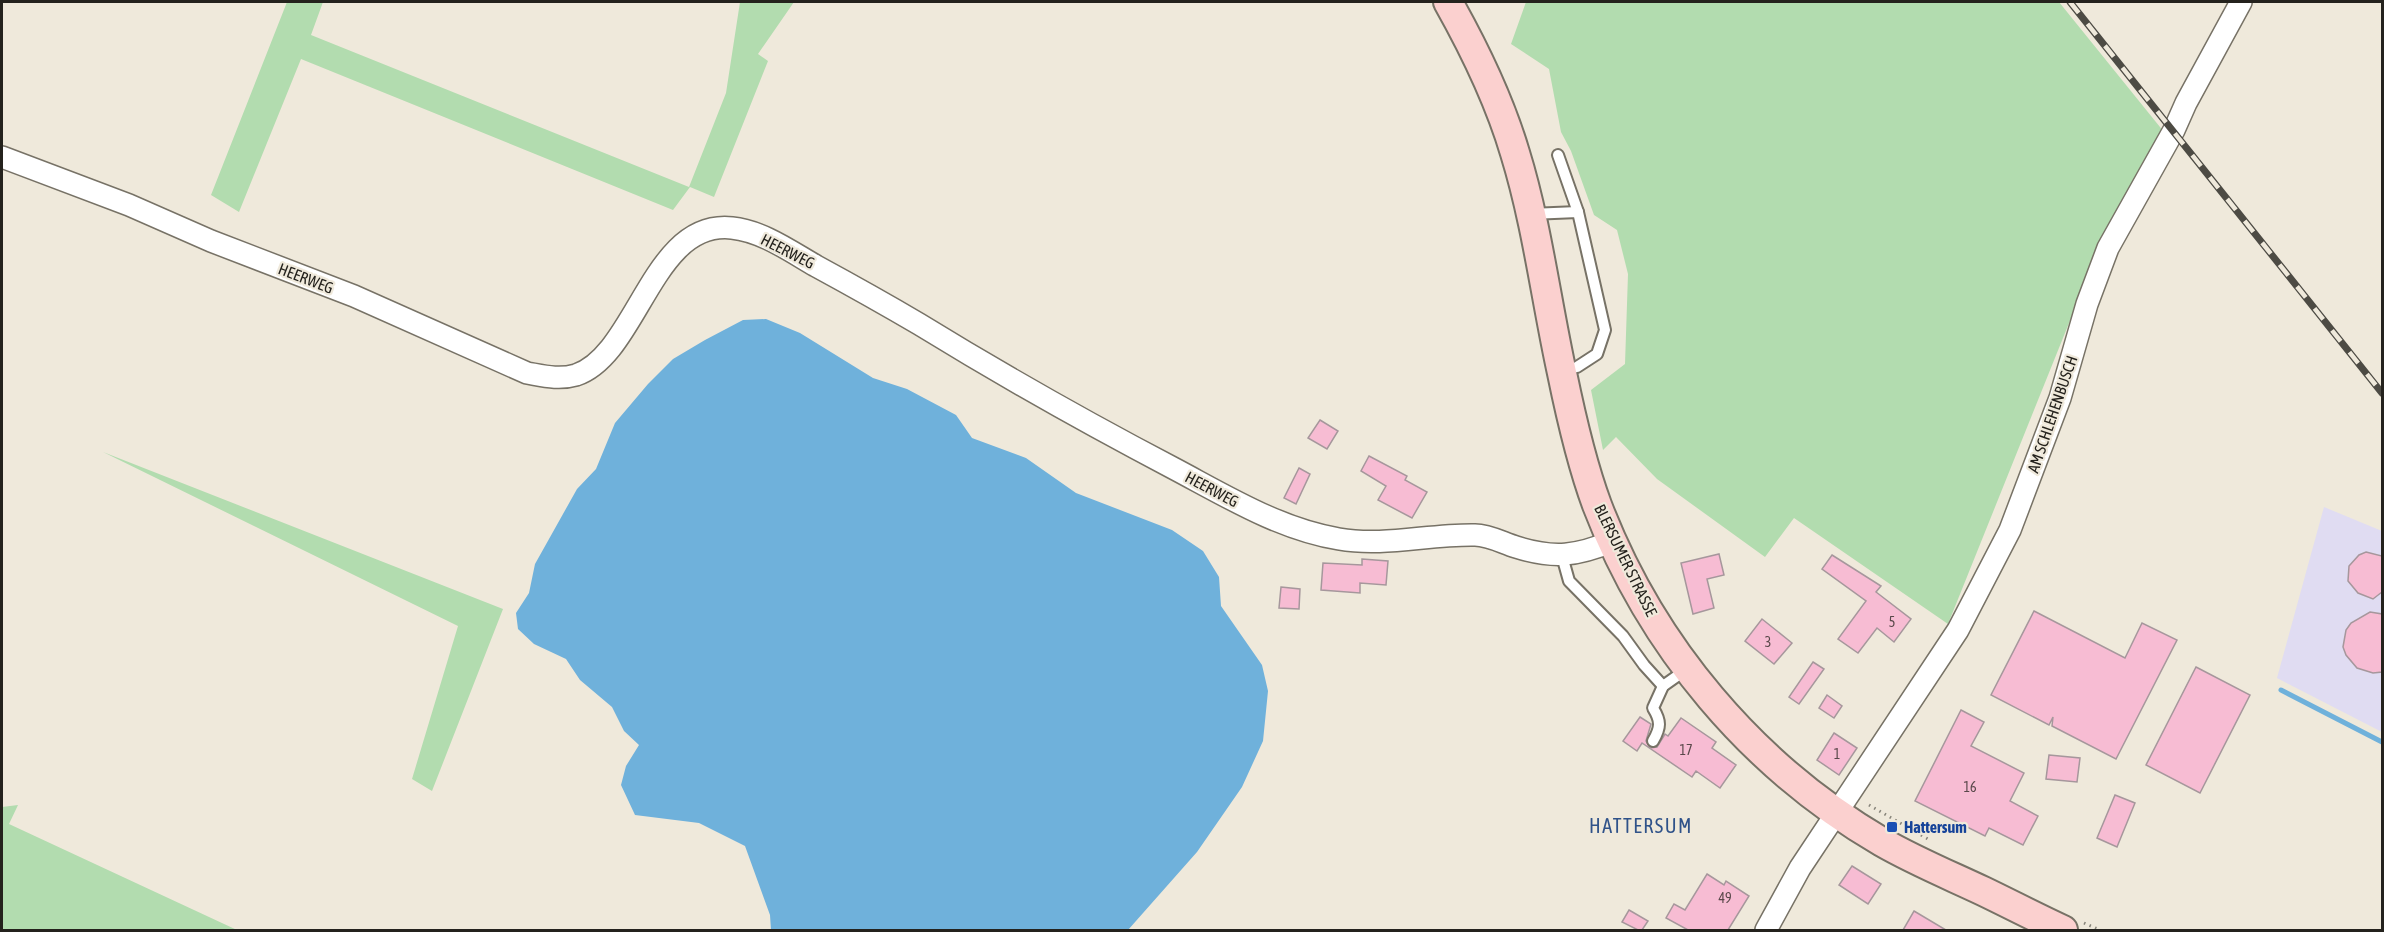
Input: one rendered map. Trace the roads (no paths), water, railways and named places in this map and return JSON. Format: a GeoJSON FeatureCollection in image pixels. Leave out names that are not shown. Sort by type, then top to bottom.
{"type":"FeatureCollection","features":[{"type":"Feature","properties":{"kind":"main road","name":"BLERSUMER STRASSE"},"geometry":{"type":"LineString","coordinates":[[1448,2],[1491,85],[1515,153],[1530,214],[1561,371],[1585,468],[1612,541],[1654,619],[1688,669],[1728,719],[1749,741],[1806,791],[1844,804],[1912,858],[2071,925]]}},
{"type":"Feature","properties":{"kind":"street","name":"AM SCHLEHENBUSCH"},"geometry":{"type":"LineString","coordinates":[[1766,930],[1800,868],[1958,630],[2010,530],[2060,398],[2088,304],[2108,248],[2174,130],[2186,103],[2241,2]]}},
{"type":"Feature","properties":{"kind":"street","name":"HEERWEG"},"geometry":{"type":"LineString","coordinates":[[2,157],[129,205],[211,241],[354,296],[527,373],[557,379],[578,374],[598,362],[662,267],[684,243],[706,231],[730,227],[764,236],[1077,417],[1258,513],[1300,530],[1341,539],[1393,542],[1450,534],[1482,535],[1520,549],[1562,556],[1587,552],[1612,541]]}},
{"type":"Feature","properties":{"kind":"lane"},"geometry":{"type":"LineString","coordinates":[[1558,155],[1578,212],[1605,330],[1597,354],[1576,367],[1561,371]]}},
{"type":"Feature","properties":{"kind":"lane"},"geometry":{"type":"LineString","coordinates":[[1530,214],[1578,212]]}},
{"type":"Feature","properties":{"kind":"lane"},"geometry":{"type":"LineString","coordinates":[[1562,556],[1569,581],[1623,636],[1644,665],[1664,686]]}},
{"type":"Feature","properties":{"kind":"lane"},"geometry":{"type":"LineString","coordinates":[[1653,741],[1661,722],[1653,708],[1664,686],[1688,669]]}},
{"type":"Feature","properties":{"kind":"water"},"geometry":{"type":"Polygon","coordinates":[[[766,319],[800,333],[873,378],[907,389],[956,415],[972,438],[1026,458],[1076,493],[1172,530],[1203,551],[1219,577],[1221,606],[1262,665],[1268,691],[1263,741],[1242,787],[1197,852],[1128,930],[771,930],[770,915],[745,846],[699,823],[635,815],[621,785],[626,766],[639,745],[624,731],[612,707],[580,680],[566,659],[534,644],[518,629],[516,613],[529,593],[535,564],[577,489],[596,469],[615,423],[673,359],[743,320],[766,319]]]}},
{"type":"Feature","properties":{"kind":"waterway"},"geometry":{"type":"LineString","coordinates":[[2281,690],[2382,742]]}},
{"type":"Feature","properties":{"kind":"railway"},"geometry":{"type":"LineString","coordinates":[[2070,2],[2382,393]]}},
{"type":"Feature","properties":{"kind":"place","name":"Hattersum"},"geometry":{"type":"Point","coordinates":[1892,827]}},
{"type":"Feature","properties":{"kind":"district","name":"HATTERSUM"},"geometry":{"type":"Point","coordinates":[1641,826]}}]}
